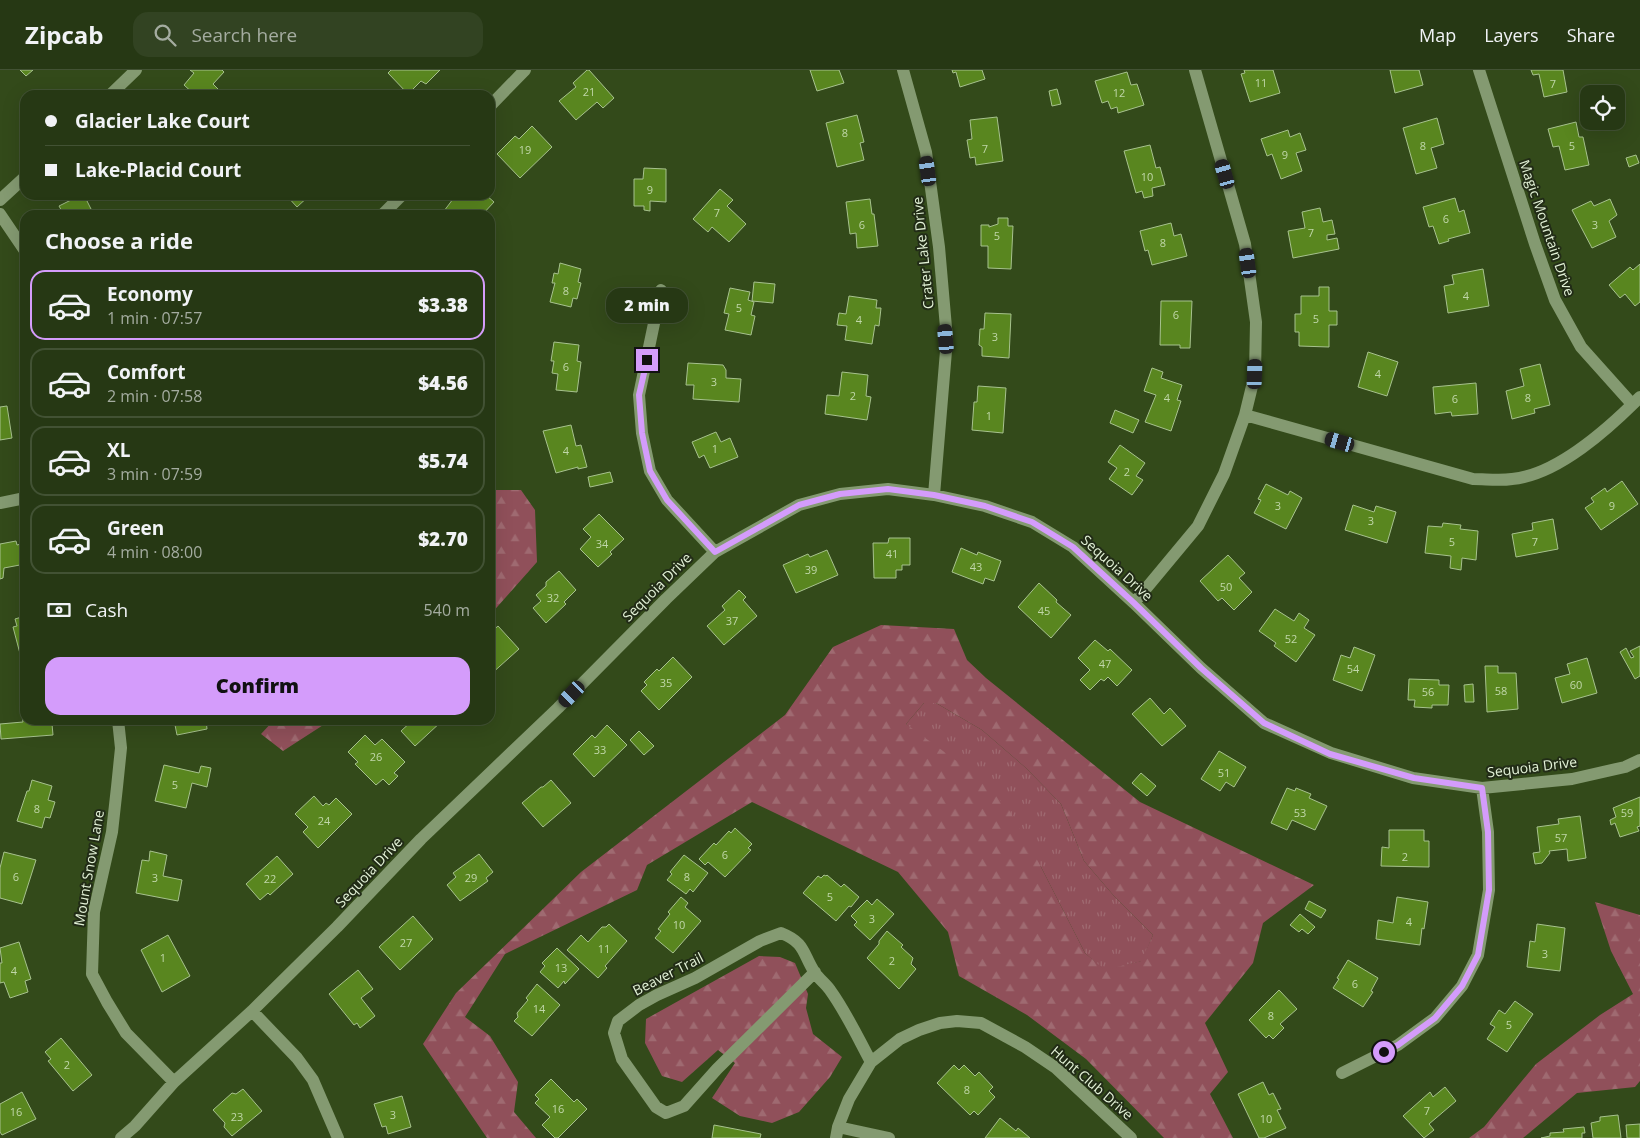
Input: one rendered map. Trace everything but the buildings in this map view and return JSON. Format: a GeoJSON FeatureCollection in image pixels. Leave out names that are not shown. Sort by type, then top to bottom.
{"type":"FeatureCollection","features":[{"type":"Feature","properties":{"kind":"street"},"geometry":{"type":"LineString","coordinates":[[115,90],[136,70]]}},
{"type":"Feature","properties":{"kind":"street"},"geometry":{"type":"LineString","coordinates":[[495,101],[525,70]]}},
{"type":"Feature","properties":{"kind":"street","name":"Crater Lake Drive"},"geometry":{"type":"LineString","coordinates":[[903,70],[926,152],[939,247],[946,339],[934,495]]}},
{"type":"Feature","properties":{"kind":"street"},"geometry":{"type":"LineString","coordinates":[[1134,603],[1198,526],[1224,474],[1245,415],[1255,374],[1256,322],[1245,244],[1195,70]]}},
{"type":"Feature","properties":{"kind":"street","name":"Magic Mountain Drive"},"geometry":{"type":"LineString","coordinates":[[1478,70],[1534,244],[1555,300],[1581,348],[1636,400]]}},
{"type":"Feature","properties":{"kind":"street"},"geometry":{"type":"LineString","coordinates":[[0,200],[20,182]]}},
{"type":"Feature","properties":{"kind":"street"},"geometry":{"type":"LineString","coordinates":[[387,210],[397,200]]}},
{"type":"Feature","properties":{"kind":"street"},"geometry":{"type":"LineString","coordinates":[[0,214],[20,244]]}},
{"type":"Feature","properties":{"kind":"street"},"geometry":{"type":"LineString","coordinates":[[662,290],[639,395],[642,433],[650,471],[667,500],[715,552]]}},
{"type":"Feature","properties":{"kind":"street"},"geometry":{"type":"LineString","coordinates":[[1245,415],[1473,479],[1513,480],[1537,473],[1593,441],[1636,400]]}},
{"type":"Feature","properties":{"kind":"street","name":"Sequoia Drive"},"geometry":{"type":"LineString","coordinates":[[121,1138],[135,1126],[174,1082],[252,1011],[337,927],[421,839],[558,708],[666,598],[715,552],[799,505],[832,496],[888,489],[934,495],[985,506],[1032,522],[1073,547],[1201,668],[1264,723],[1330,754],[1414,778],[1482,788],[1572,779],[1625,767],[1640,760]]}},
{"type":"Feature","properties":{"kind":"street"},"geometry":{"type":"LineString","coordinates":[[0,503],[20,499]]}},
{"type":"Feature","properties":{"kind":"street","name":"Mount Snow Lane"},"geometry":{"type":"LineString","coordinates":[[119,725],[121,748],[118,787],[112,832],[94,912],[92,974],[106,1002],[126,1033],[174,1082]]}},
{"type":"Feature","properties":{"kind":"street"},"geometry":{"type":"LineString","coordinates":[[1342,1073],[1398,1045],[1435,1018],[1462,986],[1478,955],[1489,890],[1488,832],[1482,788]]}},
{"type":"Feature","properties":{"kind":"street","name":"Beaver Trail"},"geometry":{"type":"LineString","coordinates":[[781,933],[798,943],[807,955],[815,972],[717,1069],[684,1106],[676,1110],[666,1113],[656,1107],[630,1072],[617,1046],[614,1033],[618,1021],[633,1009],[657,995],[695,978],[773,935],[781,933]]}},
{"type":"Feature","properties":{"kind":"street"},"geometry":{"type":"LineString","coordinates":[[815,972],[830,990],[871,1062]]}},
{"type":"Feature","properties":{"kind":"street"},"geometry":{"type":"LineString","coordinates":[[252,1011],[297,1058],[313,1080],[338,1138]]}},
{"type":"Feature","properties":{"kind":"street","name":"Hunt Club Drive"},"geometry":{"type":"LineString","coordinates":[[837,1133],[849,1099],[871,1062],[900,1039],[918,1030],[940,1023],[957,1021],[981,1023],[1025,1047],[1056,1068],[1131,1138]]}},
{"type":"Feature","properties":{"kind":"street"},"geometry":{"type":"LineString","coordinates":[[837,1133],[889,1138]]}},
{"type":"Feature","properties":{"kind":"green space"},"geometry":{"type":"Polygon","coordinates":[[[495,490],[521,490],[535,510],[537,562],[495,609],[495,490]]]}},
{"type":"Feature","properties":{"kind":"green space"},"geometry":{"type":"Polygon","coordinates":[[[881,625],[954,629],[967,660],[986,678],[1140,802],[1314,885],[1263,923],[1253,963],[1205,1023],[1228,1072],[1210,1094],[1233,1138],[1164,1138],[1086,1059],[1027,1015],[959,976],[948,932],[898,872],[752,802],[647,865],[637,890],[505,954],[465,1017],[490,1036],[518,1082],[514,1112],[536,1138],[487,1138],[423,1044],[456,993],[581,872],[785,715],[833,647],[881,625]],[[924,703],[906,724],[980,778],[1009,810],[1041,867],[1085,953],[1105,970],[1141,961],[1153,935],[1114,896],[1084,861],[1061,804],[1026,768],[982,730],[936,703],[924,703]]]}},
{"type":"Feature","properties":{"kind":"green space"},"geometry":{"type":"Polygon","coordinates":[[[924,703],[936,703],[982,730],[1026,768],[1061,804],[1084,861],[1114,896],[1153,935],[1142,961],[1105,971],[1085,953],[1041,867],[906,724],[924,703]]]}},
{"type":"Feature","properties":{"kind":"green space"},"geometry":{"type":"Polygon","coordinates":[[[269,725],[323,725],[283,751],[261,734],[269,725]]]}},
{"type":"Feature","properties":{"kind":"green space"},"geometry":{"type":"Polygon","coordinates":[[[1595,902],[1640,915],[1640,1081],[1635,1087],[1577,1093],[1523,1138],[1469,1138],[1484,1127],[1536,1064],[1600,1015],[1633,994],[1611,951],[1595,902]]]}},
{"type":"Feature","properties":{"kind":"green space"},"geometry":{"type":"Polygon","coordinates":[[[759,956],[780,957],[795,963],[808,994],[806,1008],[813,1034],[842,1057],[830,1077],[799,1112],[772,1123],[740,1116],[712,1098],[735,1063],[718,1050],[682,1082],[662,1076],[645,1043],[646,1019],[759,956]]]}},
{"type":"Feature","properties":{"kind":"route"},"geometry":{"type":"LineString","coordinates":[[647,360],[639,395],[642,433],[650,471],[667,500],[715,552],[799,505],[840,494],[888,489],[934,495],[985,506],[1032,522],[1073,547],[1201,668],[1264,723],[1330,754],[1414,778],[1482,788],[1488,832],[1489,890],[1478,955],[1462,986],[1435,1018],[1398,1045],[1384,1052]]}}]}
